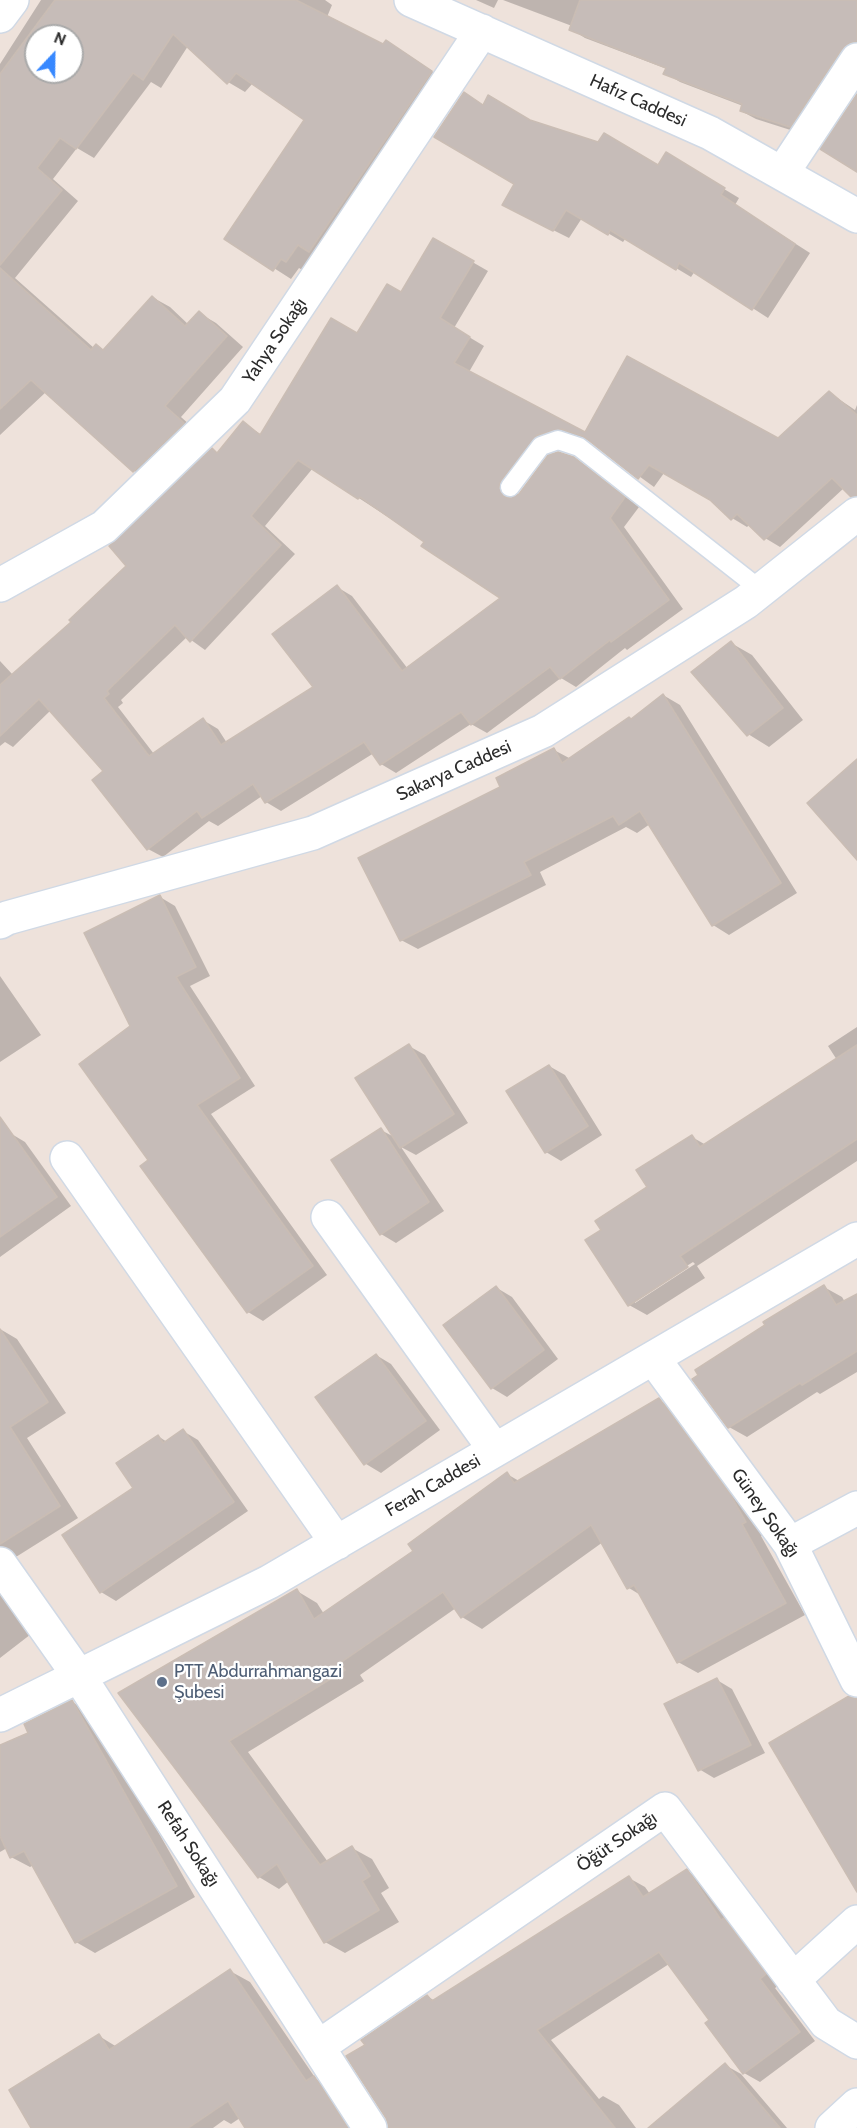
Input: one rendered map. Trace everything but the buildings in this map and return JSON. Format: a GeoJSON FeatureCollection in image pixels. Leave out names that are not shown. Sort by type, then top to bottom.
{"type":"FeatureCollection","features":[{"type":"Feature","properties":{"kind":"street"},"geometry":{"type":"LineString","coordinates":[[0,16],[12,0]]}},
{"type":"Feature","properties":{"kind":"street","name":"Hafız Caddesi"},"geometry":{"type":"LineString","coordinates":[[411,0],[710,133],[783,172],[857,216]]}},
{"type":"Feature","properties":{"kind":"street","name":"Yahya Sokağı"},"geometry":{"type":"LineString","coordinates":[[0,585],[104,527],[235,400],[482,31]]}},
{"type":"Feature","properties":{"kind":"street"},"geometry":{"type":"LineString","coordinates":[[783,172],[857,60]]}},
{"type":"Feature","properties":{"kind":"street","name":"Sakarya Caddesi"},"geometry":{"type":"LineString","coordinates":[[0,922],[7,918],[313,833],[543,731],[761,590],[857,514]]}},
{"type":"Feature","properties":{"kind":"street"},"geometry":{"type":"LineString","coordinates":[[67,1158],[337,1543]]}},
{"type":"Feature","properties":{"kind":"street"},"geometry":{"type":"LineString","coordinates":[[328,1217],[495,1450]]}},
{"type":"Feature","properties":{"kind":"street","name":"Ferah Caddesi"},"geometry":{"type":"LineString","coordinates":[[0,1716],[269,1582],[857,1239]]}},
{"type":"Feature","properties":{"kind":"street","name":"Güney Sokağı"},"geometry":{"type":"LineString","coordinates":[[653,1358],[790,1544],[857,1680]]}},
{"type":"Feature","properties":{"kind":"street"},"geometry":{"type":"LineString","coordinates":[[790,1544],[857,1508]]}},
{"type":"Feature","properties":{"kind":"street","name":"Refah Sokağı"},"geometry":{"type":"LineString","coordinates":[[0,1564],[79,1676],[370,2128]]}},
{"type":"Feature","properties":{"kind":"street","name":"Öğüt Sokağı"},"geometry":{"type":"LineString","coordinates":[[318,2047],[665,1809],[826,2023],[857,2042]]}},
{"type":"Feature","properties":{"kind":"street"},"geometry":{"type":"LineString","coordinates":[[793,1980],[857,1922]]}},
{"type":"Feature","properties":{"kind":"street"},"geometry":{"type":"LineString","coordinates":[[832,2128],[857,2105]]}},
{"type":"Feature","properties":{"kind":"lane"},"geometry":{"type":"LineString","coordinates":[[510,487],[541,446],[558,440],[579,447],[761,590]]}},
{"type":"Feature","properties":{"kind":"place","name":"PTT Abdurrahmangazi Şubesi"},"geometry":{"type":"Point","coordinates":[162,1682]}}]}
